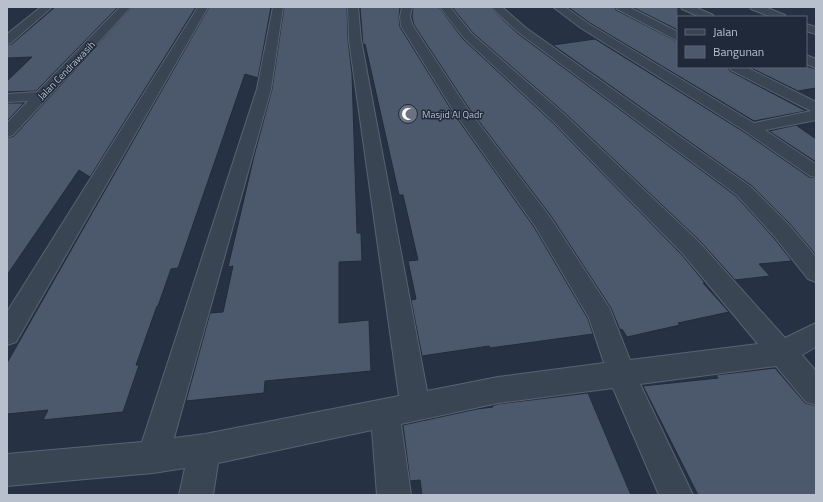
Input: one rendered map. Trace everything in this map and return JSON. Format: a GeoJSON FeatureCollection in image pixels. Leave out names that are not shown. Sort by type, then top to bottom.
{"type":"FeatureCollection","features":[{"type":"Feature","properties":{"kind":"street"},"geometry":{"type":"LineString","coordinates":[[7,40],[47,7]]}},
{"type":"Feature","properties":{"kind":"street","name":"Jalan Cendrawasih"},"geometry":{"type":"LineString","coordinates":[[7,132],[126,7]]}},
{"type":"Feature","properties":{"kind":"street"},"geometry":{"type":"LineString","coordinates":[[7,334],[203,7]]}},
{"type":"Feature","properties":{"kind":"street"},"geometry":{"type":"LineString","coordinates":[[153,457],[264,89],[278,7]]}},
{"type":"Feature","properties":{"kind":"street"},"geometry":{"type":"LineString","coordinates":[[353,7],[355,40],[415,407]]}},
{"type":"Feature","properties":{"kind":"street"},"geometry":{"type":"LineString","coordinates":[[407,7],[405,17],[407,26],[461,110],[543,222],[601,316],[621,374],[676,495]]}},
{"type":"Feature","properties":{"kind":"street"},"geometry":{"type":"LineString","coordinates":[[445,7],[468,36],[560,119],[691,248],[816,392]]}},
{"type":"Feature","properties":{"kind":"street"},"geometry":{"type":"LineString","coordinates":[[496,7],[522,30],[744,191],[773,220],[801,252],[816,274]]}},
{"type":"Feature","properties":{"kind":"street"},"geometry":{"type":"LineString","coordinates":[[558,7],[585,26],[751,128],[816,172]]}},
{"type":"Feature","properties":{"kind":"street"},"geometry":{"type":"LineString","coordinates":[[621,7],[677,36]]}},
{"type":"Feature","properties":{"kind":"street"},"geometry":{"type":"LineString","coordinates":[[686,7],[707,16]]}},
{"type":"Feature","properties":{"kind":"street"},"geometry":{"type":"LineString","coordinates":[[755,7],[778,16]]}},
{"type":"Feature","properties":{"kind":"street"},"geometry":{"type":"LineString","coordinates":[[807,60],[816,64]]}},
{"type":"Feature","properties":{"kind":"street"},"geometry":{"type":"LineString","coordinates":[[738,68],[816,108]]}},
{"type":"Feature","properties":{"kind":"street"},"geometry":{"type":"LineString","coordinates":[[7,98],[42,96]]}},
{"type":"Feature","properties":{"kind":"street"},"geometry":{"type":"LineString","coordinates":[[751,128],[816,115]]}},
{"type":"Feature","properties":{"kind":"street"},"geometry":{"type":"LineString","coordinates":[[9,474],[205,450],[498,390],[782,353],[816,334]]}},
{"type":"Feature","properties":{"kind":"street"},"geometry":{"type":"LineString","coordinates":[[385,413],[394,495]]}},
{"type":"Feature","properties":{"kind":"street"},"geometry":{"type":"LineString","coordinates":[[196,495],[205,450]]}},
{"type":"Feature","properties":{"kind":"building"},"geometry":{"type":"Polygon","coordinates":[[[55,7],[118,7],[36,91],[7,92],[7,81],[32,57],[7,58],[7,45],[12,44],[55,7]]]}},
{"type":"Feature","properties":{"kind":"building"},"geometry":{"type":"Polygon","coordinates":[[[132,7],[196,7],[90,177],[79,170],[7,275],[7,138],[14,136],[132,7]]]}},
{"type":"Feature","properties":{"kind":"building"},"geometry":{"type":"Polygon","coordinates":[[[209,7],[271,7],[258,78],[245,74],[178,268],[171,269],[157,306],[136,365],[139,365],[123,412],[43,420],[48,410],[7,414],[7,363],[209,7]]]}},
{"type":"Feature","properties":{"kind":"building"},"geometry":{"type":"Polygon","coordinates":[[[284,7],[347,7],[348,40],[352,74],[357,233],[361,233],[362,261],[339,262],[339,323],[369,320],[371,371],[265,381],[264,393],[186,401],[210,313],[223,312],[233,266],[228,267],[254,156],[272,89],[284,7]]]}},
{"type":"Feature","properties":{"kind":"building"},"geometry":{"type":"Polygon","coordinates":[[[360,7],[400,7],[400,27],[452,111],[534,227],[588,319],[593,334],[490,348],[489,346],[422,356],[411,300],[416,299],[408,261],[418,260],[403,195],[399,195],[365,44],[363,45],[360,7]]]}},
{"type":"Feature","properties":{"kind":"building"},"geometry":{"type":"Polygon","coordinates":[[[413,7],[439,7],[463,39],[553,123],[682,255],[705,283],[703,283],[729,312],[678,323],[680,325],[627,337],[622,329],[620,330],[611,308],[551,216],[468,107],[414,25],[412,17],[413,7]]]}},
{"type":"Feature","properties":{"kind":"building"},"geometry":{"type":"Polygon","coordinates":[[[452,7],[490,7],[517,33],[736,196],[773,237],[792,261],[759,264],[770,276],[735,280],[700,241],[567,115],[473,33],[452,7]]]}},
{"type":"Feature","properties":{"kind":"building"},"geometry":{"type":"Polygon","coordinates":[[[568,7],[615,7],[616,10],[677,41],[677,68],[728,68],[730,71],[806,111],[754,121],[590,23],[568,7]]]}},
{"type":"Feature","properties":{"kind":"building"},"geometry":{"type":"Polygon","coordinates":[[[632,7],[678,7],[677,30],[632,7]]]}},
{"type":"Feature","properties":{"kind":"building"},"geometry":{"type":"Polygon","coordinates":[[[595,39],[744,132],[809,177],[816,178],[816,255],[790,224],[752,186],[553,45],[595,39]]]}},
{"type":"Feature","properties":{"kind":"building"},"geometry":{"type":"Polygon","coordinates":[[[809,67],[816,69],[816,88],[798,91],[751,68],[809,67]]]}},
{"type":"Feature","properties":{"kind":"building"},"geometry":{"type":"Polygon","coordinates":[[[7,103],[24,103],[7,121],[7,103]]]}},
{"type":"Feature","properties":{"kind":"building"},"geometry":{"type":"Polygon","coordinates":[[[796,125],[816,139],[816,162],[769,131],[796,125]]]}},
{"type":"Feature","properties":{"kind":"building"},"geometry":{"type":"Polygon","coordinates":[[[775,368],[805,403],[816,406],[816,495],[698,495],[643,386],[718,378],[716,375],[775,368]]]}},
{"type":"Feature","properties":{"kind":"building"},"geometry":{"type":"Polygon","coordinates":[[[588,393],[631,495],[422,495],[420,480],[410,481],[403,425],[493,407],[492,406],[498,404],[588,393]]]}},
{"type":"Feature","properties":{"kind":"place","name":"Masjid Al Qadr"},"geometry":{"type":"Point","coordinates":[408,114]}}]}
